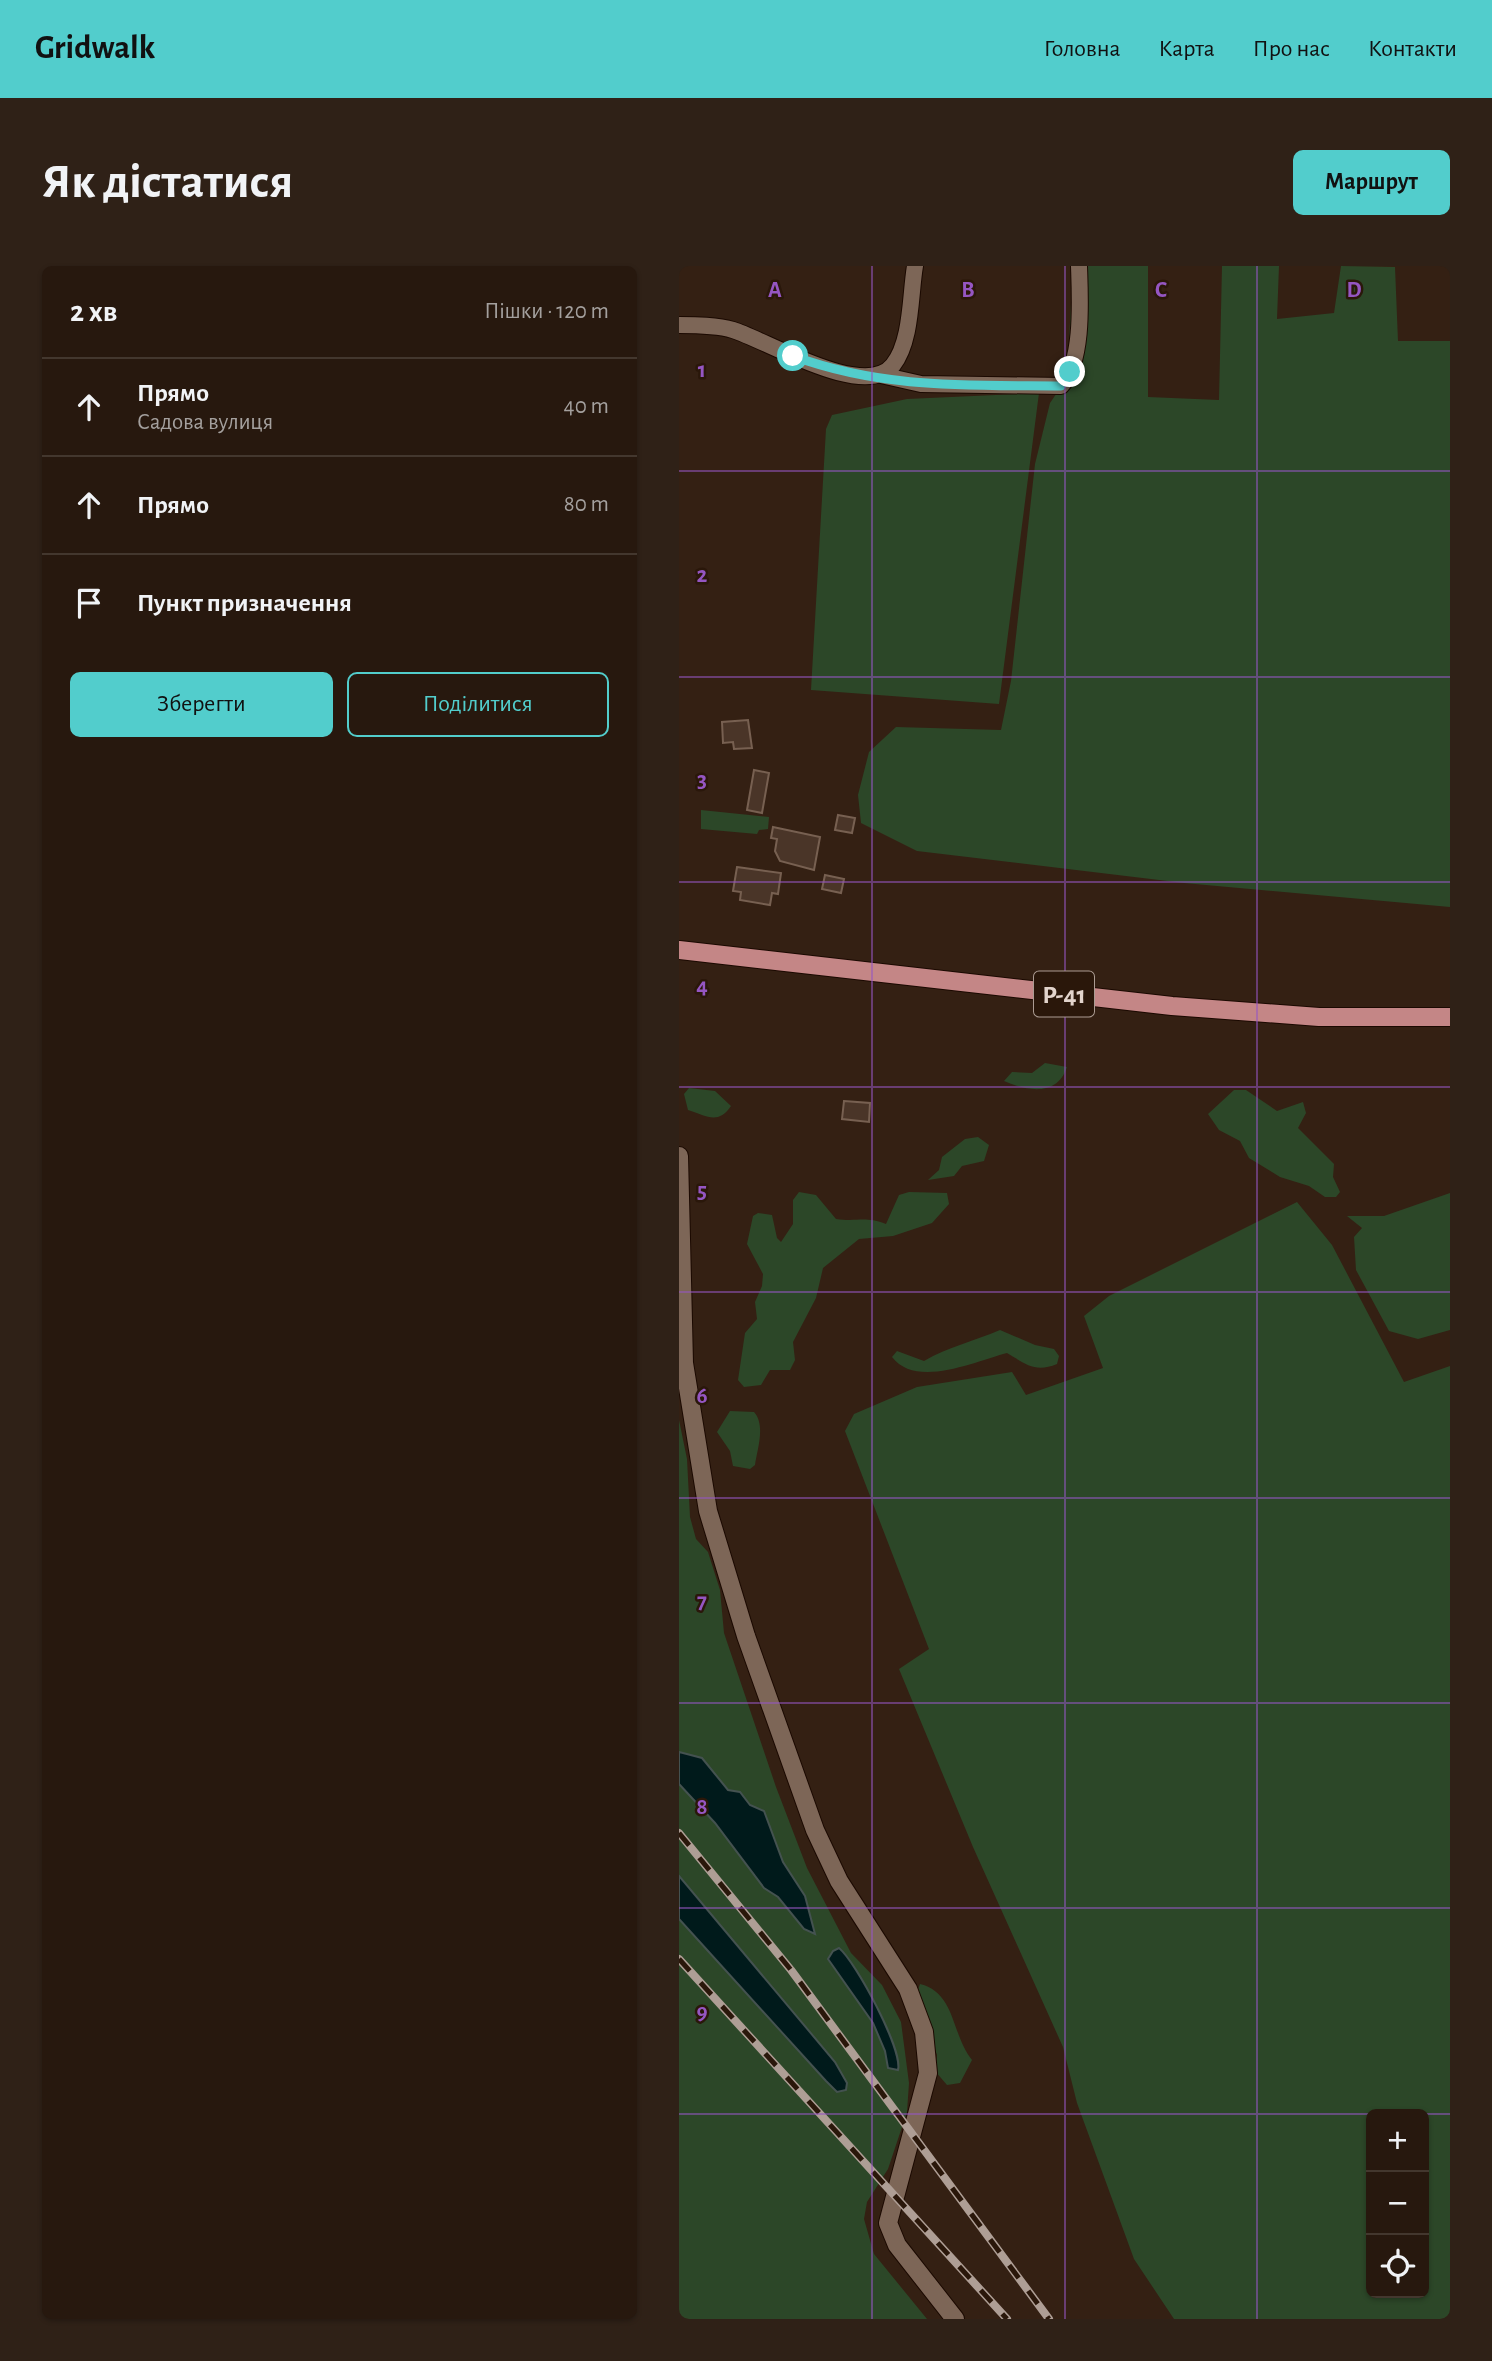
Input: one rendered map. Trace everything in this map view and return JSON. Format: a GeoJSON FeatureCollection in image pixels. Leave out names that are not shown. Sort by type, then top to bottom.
{"type":"FeatureCollection","features":[{"type":"Feature","properties":{"kind":"main road","name":"Р-41"},"geometry":{"type":"LineString","coordinates":[[679,950],[1172,1006],[1319,1017],[1450,1017]]}},
{"type":"Feature","properties":{"kind":"street"},"geometry":{"type":"LineString","coordinates":[[881,375],[893,366],[900,351],[915,266]]}},
{"type":"Feature","properties":{"kind":"street"},"geometry":{"type":"LineString","coordinates":[[679,325],[730,329],[833,370],[857,376],[881,375],[921,384],[1061,386],[1070,372],[1075,352],[1079,266]]}},
{"type":"Feature","properties":{"kind":"street"},"geometry":{"type":"LineString","coordinates":[[679,1156],[684,1363],[708,1511],[746,1636],[815,1830],[839,1881],[908,1989],[925,2032],[928,2073],[888,2223],[897,2245],[955,2319]]}},
{"type":"Feature","properties":{"kind":"green space"},"geometry":{"type":"Polygon","coordinates":[[[1073,266],[1148,266],[1148,397],[1219,400],[1222,266],[1279,266],[1277,319],[1334,313],[1341,266],[1395,267],[1398,341],[1450,341],[1450,907],[1184,883],[917,851],[861,823],[858,795],[869,752],[896,727],[1001,730],[1011,681],[1035,464],[1050,403],[1067,378],[1073,266]]]}},
{"type":"Feature","properties":{"kind":"green space"},"geometry":{"type":"Polygon","coordinates":[[[1039,393],[999,704],[811,690],[826,429],[832,415],[907,399],[1039,393]]]}},
{"type":"Feature","properties":{"kind":"green space"},"geometry":{"type":"Polygon","coordinates":[[[701,810],[769,817],[768,829],[759,830],[757,834],[701,829],[701,810]]]}},
{"type":"Feature","properties":{"kind":"green space"},"geometry":{"type":"Polygon","coordinates":[[[1045,1063],[1067,1067],[1062,1077],[1049,1087],[1031,1089],[1004,1081],[1012,1072],[1032,1073],[1045,1063]]]}},
{"type":"Feature","properties":{"kind":"green space"},"geometry":{"type":"Polygon","coordinates":[[[689,1088],[715,1091],[731,1106],[717,1117],[688,1110],[684,1094],[689,1088]]]}},
{"type":"Feature","properties":{"kind":"green space"},"geometry":{"type":"Polygon","coordinates":[[[1234,1090],[1246,1090],[1277,1111],[1303,1102],[1306,1113],[1298,1128],[1334,1164],[1333,1177],[1340,1192],[1336,1197],[1325,1197],[1309,1186],[1280,1177],[1249,1158],[1240,1141],[1219,1130],[1208,1114],[1234,1090]]]}},
{"type":"Feature","properties":{"kind":"green space"},"geometry":{"type":"Polygon","coordinates":[[[978,1137],[989,1145],[984,1161],[962,1166],[954,1176],[928,1180],[939,1170],[942,1157],[965,1139],[978,1137]]]}},
{"type":"Feature","properties":{"kind":"green space"},"geometry":{"type":"Polygon","coordinates":[[[799,1192],[816,1195],[836,1219],[873,1220],[886,1224],[899,1195],[909,1192],[947,1193],[949,1204],[932,1223],[893,1236],[859,1239],[823,1268],[816,1298],[793,1342],[795,1360],[790,1370],[770,1370],[761,1385],[744,1387],[738,1380],[745,1333],[757,1319],[755,1302],[762,1286],[763,1274],[747,1244],[753,1216],[758,1213],[772,1215],[777,1238],[781,1242],[793,1224],[793,1200],[799,1192]]]}},
{"type":"Feature","properties":{"kind":"green space"},"geometry":{"type":"Polygon","coordinates":[[[1450,1193],[1450,1330],[1418,1339],[1389,1331],[1356,1270],[1354,1237],[1362,1228],[1347,1216],[1384,1216],[1450,1193]]]}},
{"type":"Feature","properties":{"kind":"green space"},"geometry":{"type":"Polygon","coordinates":[[[1297,1202],[1332,1245],[1404,1382],[1450,1366],[1450,2319],[1174,2319],[1134,2259],[1077,2103],[1063,2047],[973,1847],[899,1669],[929,1649],[845,1431],[854,1414],[917,1387],[1012,1372],[1026,1395],[1103,1368],[1084,1316],[1109,1296],[1297,1202]]]}},
{"type":"Feature","properties":{"kind":"green space"},"geometry":{"type":"Polygon","coordinates":[[[1000,1330],[1035,1345],[1054,1349],[1059,1356],[1057,1364],[1037,1367],[1025,1364],[1007,1353],[931,1372],[916,1371],[903,1366],[892,1357],[897,1351],[924,1361],[1000,1330]]]}},
{"type":"Feature","properties":{"kind":"green space"},"geometry":{"type":"Polygon","coordinates":[[[730,1411],[754,1412],[758,1417],[759,1445],[755,1465],[750,1469],[733,1466],[730,1451],[717,1432],[730,1411]]]}},
{"type":"Feature","properties":{"kind":"green space"},"geometry":{"type":"Polygon","coordinates":[[[679,1420],[687,1459],[690,1517],[696,1539],[708,1552],[720,1590],[724,1633],[776,1787],[807,1868],[851,1953],[882,1985],[901,2022],[909,2083],[907,2112],[888,2169],[867,2202],[864,2219],[874,2254],[927,2319],[679,2319],[679,1420]]]}},
{"type":"Feature","properties":{"kind":"green space"},"geometry":{"type":"Polygon","coordinates":[[[920,1984],[932,1989],[947,2005],[965,2050],[972,2060],[960,2083],[947,2085],[935,2071],[937,2055],[916,1995],[920,1984]]]}},
{"type":"Feature","properties":{"kind":"water"},"geometry":{"type":"Polygon","coordinates":[[[679,1752],[702,1758],[728,1790],[740,1792],[750,1805],[764,1811],[783,1862],[805,1896],[815,1934],[804,1929],[778,1897],[764,1888],[715,1823],[679,1784],[679,1752]]]}},
{"type":"Feature","properties":{"kind":"water"},"geometry":{"type":"Polygon","coordinates":[[[679,1876],[835,2062],[847,2083],[846,2090],[837,2092],[826,2081],[679,1919],[679,1876]]]}},
{"type":"Feature","properties":{"kind":"water"},"geometry":{"type":"Polygon","coordinates":[[[839,1948],[847,1956],[877,2007],[893,2044],[898,2070],[888,2068],[885,2051],[873,2023],[828,1959],[833,1951],[839,1948]]]}},
{"type":"Feature","properties":{"kind":"building"},"geometry":{"type":"Polygon","coordinates":[[[748,720],[752,748],[734,749],[733,742],[723,743],[722,722],[748,720]]]}},
{"type":"Feature","properties":{"kind":"building"},"geometry":{"type":"Polygon","coordinates":[[[754,770],[769,773],[762,813],[747,810],[754,770]]]}},
{"type":"Feature","properties":{"kind":"building"},"geometry":{"type":"Polygon","coordinates":[[[838,815],[855,818],[852,833],[835,830],[838,815]]]}},
{"type":"Feature","properties":{"kind":"building"},"geometry":{"type":"Polygon","coordinates":[[[773,827],[820,837],[814,870],[780,861],[775,851],[777,839],[771,838],[773,827]]]}},
{"type":"Feature","properties":{"kind":"building"},"geometry":{"type":"Polygon","coordinates":[[[737,867],[781,873],[778,894],[772,893],[770,905],[740,900],[741,892],[733,891],[737,867]]]}},
{"type":"Feature","properties":{"kind":"building"},"geometry":{"type":"Polygon","coordinates":[[[825,875],[844,879],[841,893],[822,889],[825,875]]]}},
{"type":"Feature","properties":{"kind":"building"},"geometry":{"type":"Polygon","coordinates":[[[844,1101],[870,1103],[869,1122],[842,1119],[844,1101]]]}},
{"type":"Feature","properties":{"kind":"railway"},"geometry":{"type":"LineString","coordinates":[[679,1833],[791,1970],[1049,2319]]}},
{"type":"Feature","properties":{"kind":"railway"},"geometry":{"type":"LineString","coordinates":[[679,1959],[1007,2319]]}},
{"type":"Feature","properties":{"kind":"route"},"geometry":{"type":"LineString","coordinates":[[793,356],[857,376],[881,375],[887,379],[921,384],[1061,386],[1067,381],[1070,372]]}}]}
